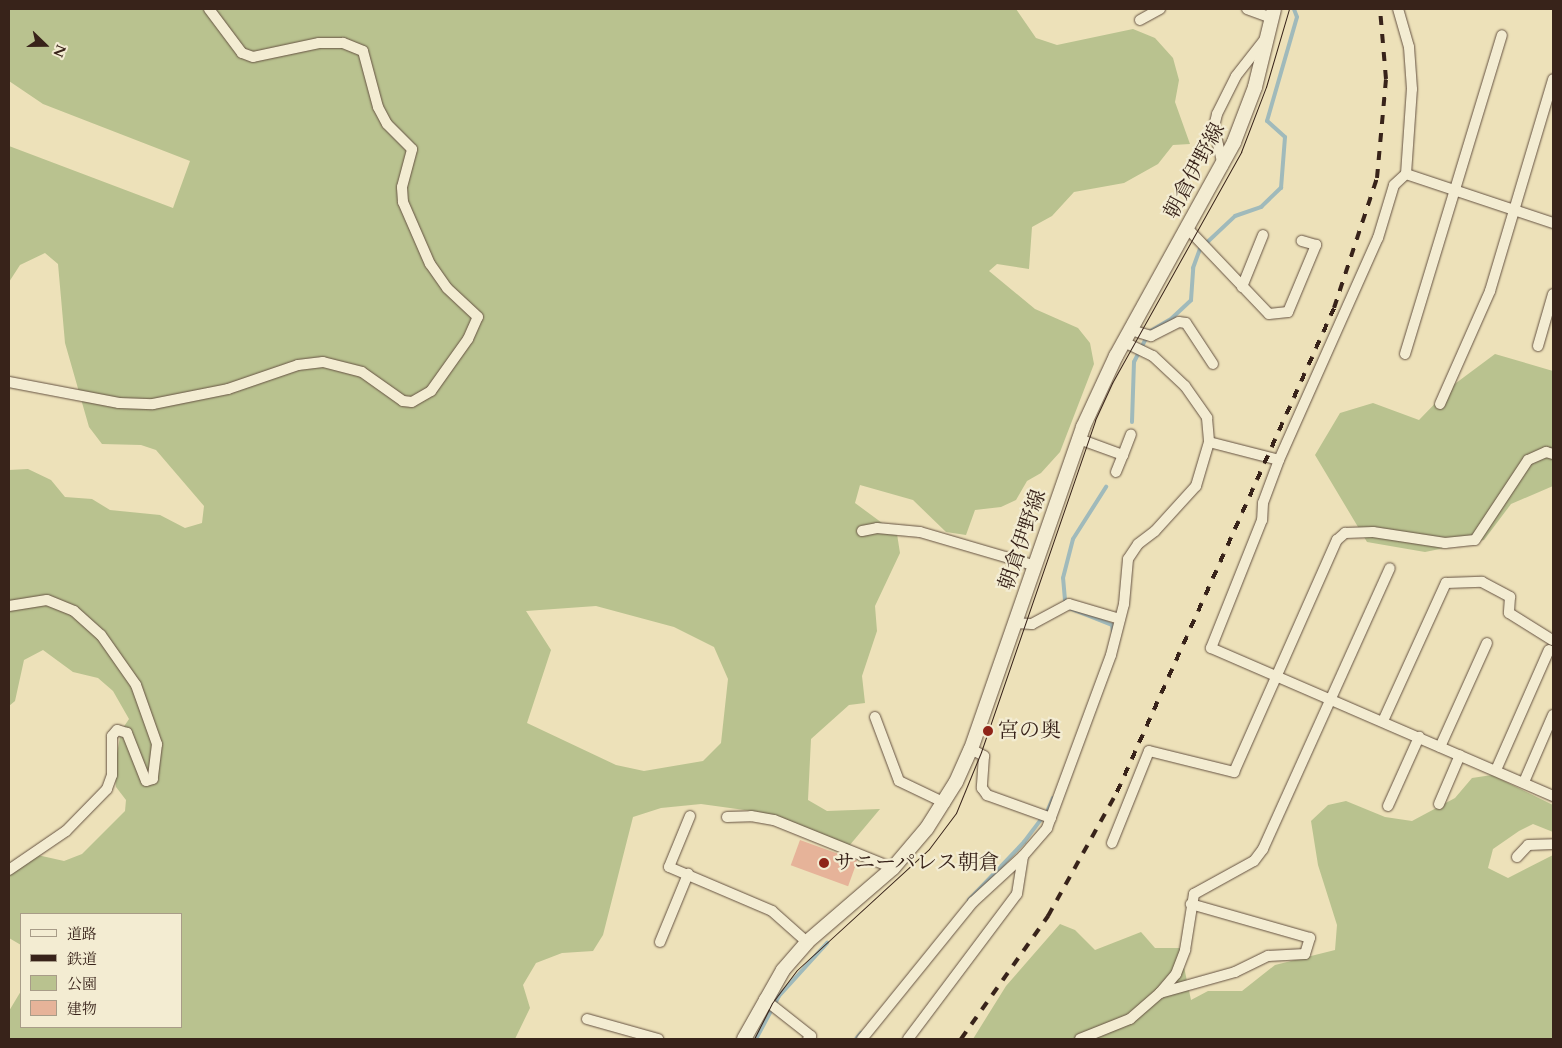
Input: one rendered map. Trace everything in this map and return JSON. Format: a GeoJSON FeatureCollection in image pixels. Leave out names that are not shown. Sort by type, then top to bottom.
{"type":"FeatureCollection","features":[{"type":"Feature","properties":{"kind":"main road","name":"朝倉伊野線"},"geometry":{"type":"LineString","coordinates":[[744,1039],[764,1000],[807,942],[893,868],[945,803],[971,748],[1036,566],[1079,438],[1128,336],[1223,167],[1247,114],[1273,14]]}},
{"type":"Feature","properties":{"kind":"street"},"geometry":{"type":"LineString","coordinates":[[9,382],[119,403],[153,404],[228,389],[298,365],[323,362],[362,372],[404,400],[412,402],[431,391],[468,339],[478,317],[447,288],[430,264],[406,211],[402,187],[412,149],[387,124],[378,108],[363,51],[343,43],[319,43],[254,57],[242,53],[209,9]]}},
{"type":"Feature","properties":{"kind":"street"},"geometry":{"type":"LineString","coordinates":[[1140,20],[1160,9]]}},
{"type":"Feature","properties":{"kind":"street"},"geometry":{"type":"LineString","coordinates":[[1247,9],[1273,14]]}},
{"type":"Feature","properties":{"kind":"street"},"geometry":{"type":"LineString","coordinates":[[1398,9],[1409,47],[1412,89],[1406,174],[1394,185],[1378,238],[1279,460],[1263,503],[1262,520],[1211,648],[1553,796]]}},
{"type":"Feature","properties":{"kind":"street"},"geometry":{"type":"LineString","coordinates":[[1223,167],[1214,127],[1217,114],[1236,76],[1268,35]]}},
{"type":"Feature","properties":{"kind":"street"},"geometry":{"type":"LineString","coordinates":[[1405,354],[1453,191],[1502,36]]}},
{"type":"Feature","properties":{"kind":"street"},"geometry":{"type":"LineString","coordinates":[[1440,404],[1490,291],[1553,79]]}},
{"type":"Feature","properties":{"kind":"street"},"geometry":{"type":"LineString","coordinates":[[1406,174],[1553,223]]}},
{"type":"Feature","properties":{"kind":"street"},"geometry":{"type":"LineString","coordinates":[[1188,229],[1199,238],[1268,314],[1288,312],[1316,245],[1302,241]]}},
{"type":"Feature","properties":{"kind":"street"},"geometry":{"type":"LineString","coordinates":[[1242,287],[1263,235]]}},
{"type":"Feature","properties":{"kind":"street"},"geometry":{"type":"LineString","coordinates":[[1538,346],[1553,294]]}},
{"type":"Feature","properties":{"kind":"street"},"geometry":{"type":"LineString","coordinates":[[1128,336],[1147,335],[1179,322],[1186,323],[1213,364]]}},
{"type":"Feature","properties":{"kind":"street"},"geometry":{"type":"LineString","coordinates":[[862,1039],[973,902],[1023,856],[1051,818],[1097,697],[1120,619],[1128,560],[1138,544],[1155,531],[1196,486],[1209,442],[1207,418],[1185,386],[1140,349],[1128,336]]}},
{"type":"Feature","properties":{"kind":"street"},"geometry":{"type":"LineString","coordinates":[[1116,472],[1131,434]]}},
{"type":"Feature","properties":{"kind":"street"},"geometry":{"type":"LineString","coordinates":[[1079,438],[1123,455]]}},
{"type":"Feature","properties":{"kind":"street"},"geometry":{"type":"LineString","coordinates":[[1209,442],[1279,460]]}},
{"type":"Feature","properties":{"kind":"street"},"geometry":{"type":"LineString","coordinates":[[1112,843],[1149,751],[1234,772],[1337,540],[1345,533],[1373,532],[1445,543],[1475,540],[1528,460],[1546,452],[1553,454]]}},
{"type":"Feature","properties":{"kind":"street"},"geometry":{"type":"LineString","coordinates":[[862,531],[877,528],[920,532],[1036,566]]}},
{"type":"Feature","properties":{"kind":"street"},"geometry":{"type":"LineString","coordinates":[[1080,1039],[1130,1019],[1160,992],[1176,974],[1186,950],[1191,904],[1194,894],[1207,884],[1254,861],[1263,849],[1328,699],[1390,568]]}},
{"type":"Feature","properties":{"kind":"street"},"geometry":{"type":"LineString","coordinates":[[1383,721],[1446,583],[1482,582],[1510,597],[1509,613],[1551,645],[1496,770]]}},
{"type":"Feature","properties":{"kind":"street"},"geometry":{"type":"LineString","coordinates":[[9,606],[47,600],[74,611],[101,635],[136,684],[157,744],[153,779],[146,781],[127,733],[117,730],[112,736],[112,775],[107,789],[66,831],[9,870]]}},
{"type":"Feature","properties":{"kind":"street"},"geometry":{"type":"LineString","coordinates":[[1016,623],[1035,623],[1069,604],[1120,619]]}},
{"type":"Feature","properties":{"kind":"street"},"geometry":{"type":"LineString","coordinates":[[1440,747],[1488,643]]}},
{"type":"Feature","properties":{"kind":"street"},"geometry":{"type":"LineString","coordinates":[[1524,782],[1553,715]]}},
{"type":"Feature","properties":{"kind":"street"},"geometry":{"type":"LineString","coordinates":[[875,717],[899,781],[945,803]]}},
{"type":"Feature","properties":{"kind":"street"},"geometry":{"type":"LineString","coordinates":[[1388,806],[1418,737]]}},
{"type":"Feature","properties":{"kind":"street"},"geometry":{"type":"LineString","coordinates":[[971,748],[984,756],[982,788],[987,795],[1051,818]]}},
{"type":"Feature","properties":{"kind":"street"},"geometry":{"type":"LineString","coordinates":[[1439,804],[1460,755]]}},
{"type":"Feature","properties":{"kind":"street"},"geometry":{"type":"LineString","coordinates":[[690,816],[670,864],[688,874],[772,911],[807,942]]}},
{"type":"Feature","properties":{"kind":"street"},"geometry":{"type":"LineString","coordinates":[[727,817],[751,816],[774,820],[893,868]]}},
{"type":"Feature","properties":{"kind":"street"},"geometry":{"type":"LineString","coordinates":[[1517,857],[1528,845],[1553,844]]}},
{"type":"Feature","properties":{"kind":"street"},"geometry":{"type":"LineString","coordinates":[[908,1039],[1017,894],[1023,856]]}},
{"type":"Feature","properties":{"kind":"street"},"geometry":{"type":"LineString","coordinates":[[660,942],[688,874]]}},
{"type":"Feature","properties":{"kind":"street"},"geometry":{"type":"LineString","coordinates":[[1160,992],[1235,972],[1268,956],[1305,954],[1310,938],[1191,904]]}},
{"type":"Feature","properties":{"kind":"street"},"geometry":{"type":"LineString","coordinates":[[764,1000],[811,1036],[808,1039]]}},
{"type":"Feature","properties":{"kind":"street"},"geometry":{"type":"LineString","coordinates":[[587,1019],[658,1039]]}},
{"type":"Feature","properties":{"kind":"green space"},"geometry":{"type":"Polygon","coordinates":[[[9,9],[1016,9],[1036,38],[1057,45],[1133,29],[1155,38],[1173,58],[1179,80],[1175,102],[1190,144],[1173,145],[1158,164],[1124,183],[1074,192],[1052,216],[1032,227],[1029,269],[997,264],[989,271],[1035,309],[1078,328],[1090,343],[1094,364],[1060,452],[1041,473],[1027,481],[1016,500],[1001,507],[975,510],[966,535],[946,532],[913,500],[860,485],[855,503],[897,534],[900,553],[875,606],[877,631],[862,676],[865,703],[849,705],[811,739],[808,800],[827,811],[880,809],[844,852],[781,819],[759,812],[701,804],[661,808],[633,817],[603,935],[593,951],[562,953],[536,963],[523,985],[530,1008],[515,1039],[9,1039],[9,1011],[20,993],[20,1028],[182,1028],[182,913],[20,913],[20,944],[9,938],[9,873],[33,854],[64,861],[82,854],[125,811],[126,800],[116,787],[114,771],[121,731],[129,719],[113,691],[98,678],[73,672],[43,650],[24,660],[15,701],[9,706],[9,470],[28,469],[51,480],[65,497],[92,499],[110,510],[160,515],[185,528],[202,523],[204,506],[156,450],[141,445],[102,444],[89,427],[65,343],[58,264],[45,253],[20,265],[9,282],[9,146],[173,208],[190,161],[43,104],[9,81],[9,9]],[[596,606],[526,611],[551,650],[527,723],[616,765],[644,771],[703,761],[721,743],[728,679],[714,647],[674,627],[596,606]]]}},
{"type":"Feature","properties":{"kind":"green space"},"geometry":{"type":"Polygon","coordinates":[[[1495,354],[1553,371],[1553,486],[1511,504],[1484,540],[1425,552],[1367,542],[1315,455],[1340,413],[1373,403],[1419,420],[1452,386],[1495,354]]]}},
{"type":"Feature","properties":{"kind":"green space"},"geometry":{"type":"Polygon","coordinates":[[[1492,775],[1553,805],[1553,832],[1533,824],[1519,831],[1493,849],[1488,868],[1508,878],[1553,855],[1553,1039],[973,1039],[1006,986],[1060,924],[1075,930],[1095,950],[1141,932],[1155,948],[1180,948],[1191,1000],[1208,991],[1242,991],[1275,965],[1335,950],[1337,925],[1318,865],[1311,821],[1328,805],[1346,801],[1385,817],[1412,821],[1455,798],[1472,778],[1492,775]]]}},
{"type":"Feature","properties":{"kind":"building","name":"サニーパレス朝倉"},"geometry":{"type":"Polygon","coordinates":[[[800,840],[857,861],[848,886],[791,865],[800,840]]]}},
{"type":"Feature","properties":{"kind":"waterway"},"geometry":{"type":"LineString","coordinates":[[1132,422],[1134,362],[1149,332],[1172,318],[1191,300],[1193,268],[1200,249],[1235,216],[1261,207],[1281,188],[1285,137],[1267,121],[1297,17],[1294,9]]}},
{"type":"Feature","properties":{"kind":"waterway"},"geometry":{"type":"LineString","coordinates":[[1065,600],[1063,578],[1073,539],[1106,487]]}},
{"type":"Feature","properties":{"kind":"waterway"},"geometry":{"type":"LineString","coordinates":[[1069,608],[1112,625],[1113,631]]}},
{"type":"Feature","properties":{"kind":"waterway"},"geometry":{"type":"LineString","coordinates":[[969,900],[1024,842],[1047,812],[1053,798]]}},
{"type":"Feature","properties":{"kind":"waterway"},"geometry":{"type":"LineString","coordinates":[[756,1039],[779,996],[827,943]]}},
{"type":"Feature","properties":{"kind":"waterway"},"geometry":{"type":"LineString","coordinates":[[856,1039],[861,1033]]}},
{"type":"Feature","properties":{"kind":"tram line"},"geometry":{"type":"LineString","coordinates":[[754,1039],[772,1003],[797,970],[929,849],[956,813],[981,752],[1095,420],[1112,383],[1241,152],[1266,87],[1289,9]]}},
{"type":"Feature","properties":{"kind":"railway"},"geometry":{"type":"LineString","coordinates":[[961,1039],[1048,916],[1117,792],[1334,308],[1377,178],[1386,79],[1380,9]]}},
{"type":"Feature","properties":{"kind":"place","name":"宮の奥"},"geometry":{"type":"Point","coordinates":[988,731]}},
{"type":"Feature","properties":{"kind":"place","name":"サニーパレス朝倉"},"geometry":{"type":"Point","coordinates":[824,863]}}]}
